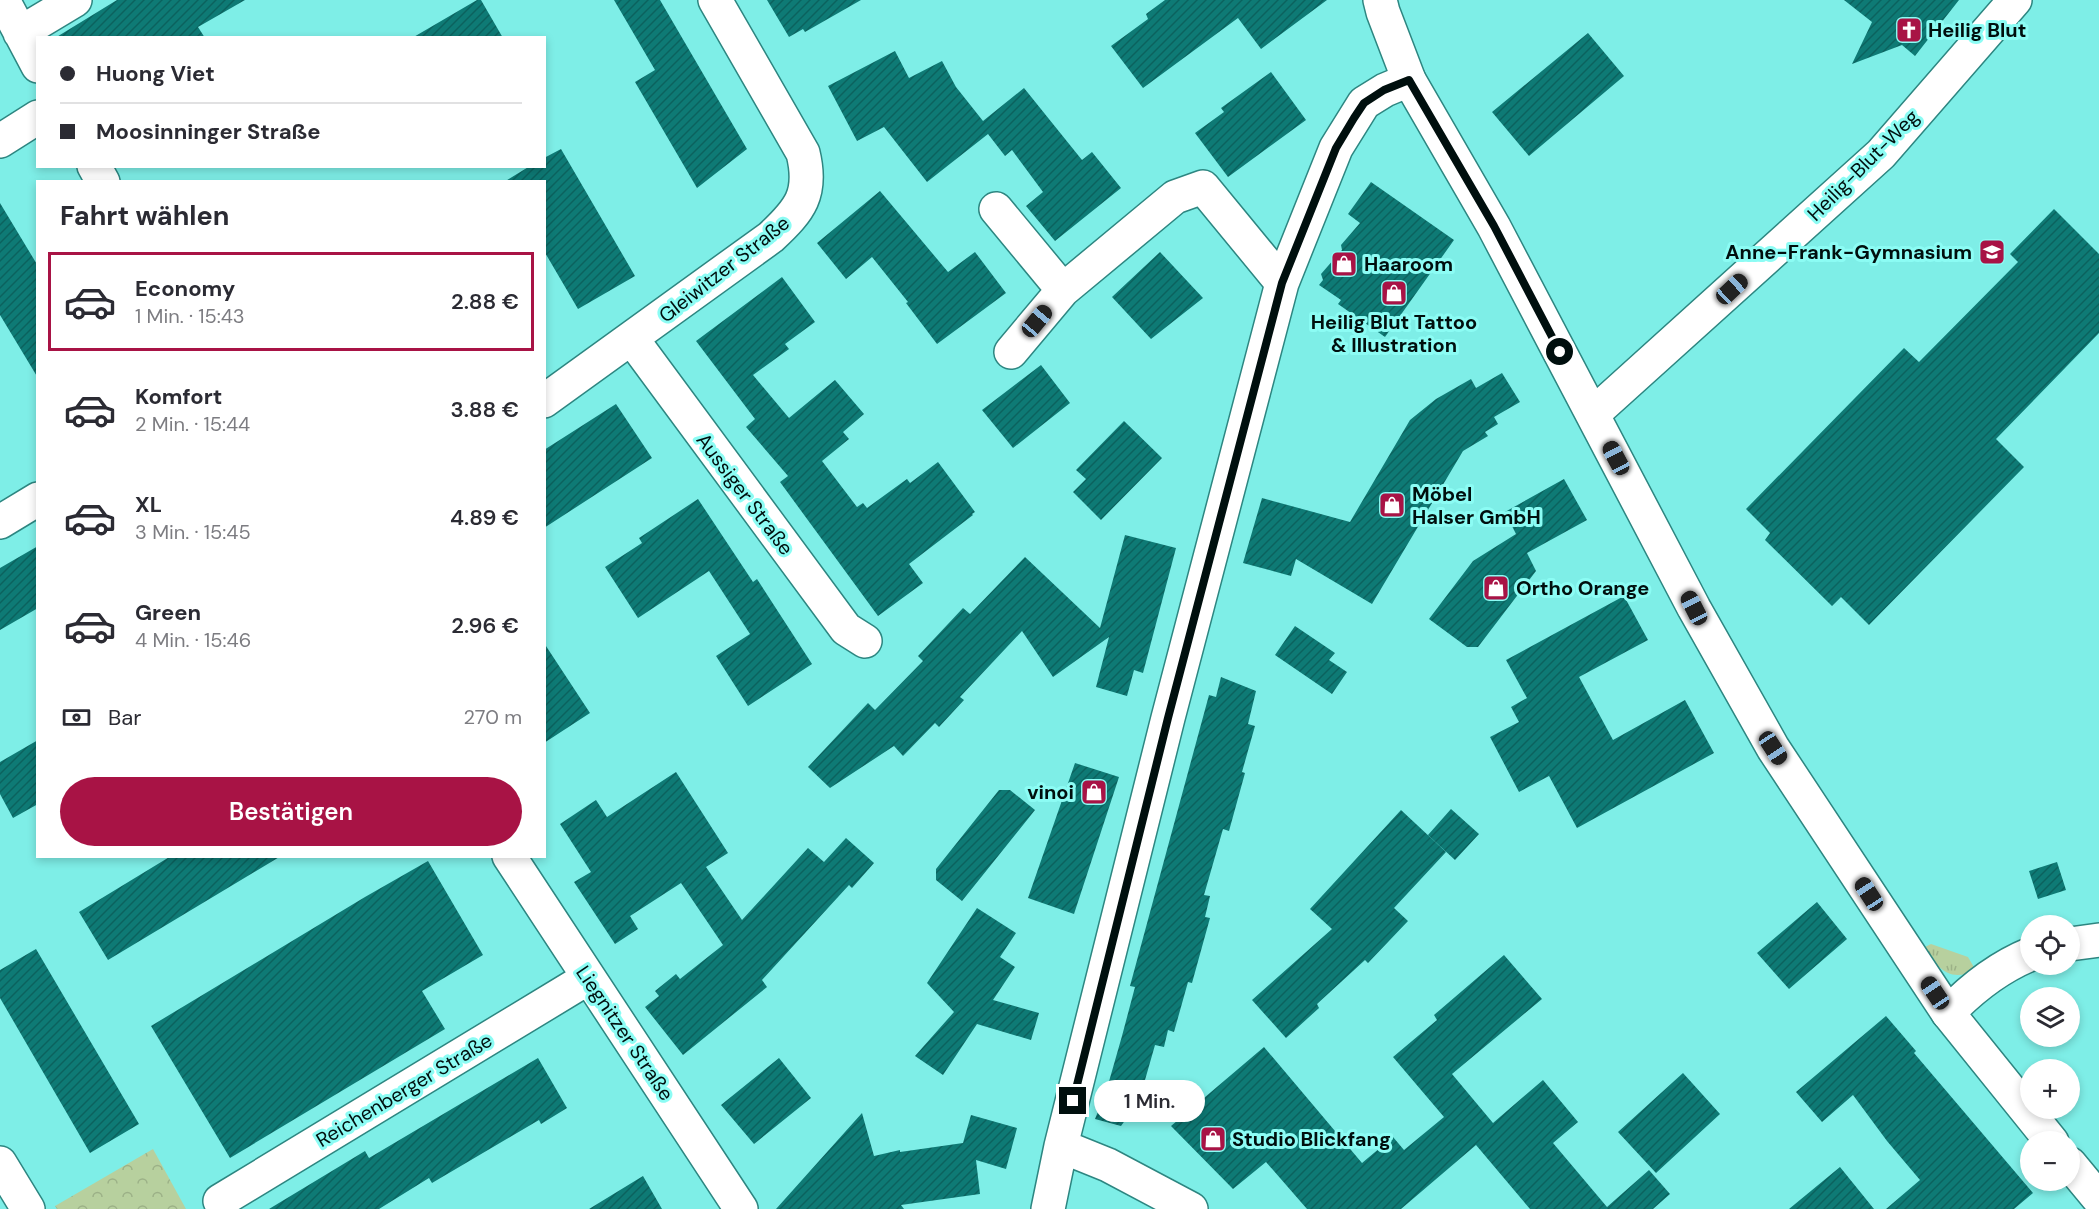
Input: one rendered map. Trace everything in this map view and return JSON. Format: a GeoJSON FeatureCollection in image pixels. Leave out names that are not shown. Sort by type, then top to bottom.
{"type":"FeatureCollection","features":[{"type":"Feature","properties":{"kind":"street"},"geometry":{"type":"LineString","coordinates":[[3,0],[36,62]]}},
{"type":"Feature","properties":{"kind":"street"},"geometry":{"type":"LineString","coordinates":[[20,33],[75,0]]}},
{"type":"Feature","properties":{"kind":"street","name":"Gleiwitzer Straße"},"geometry":{"type":"LineString","coordinates":[[546,400],[771,237],[798,210],[805,192],[807,174],[803,153],[715,0]]}},
{"type":"Feature","properties":{"kind":"street"},"geometry":{"type":"LineString","coordinates":[[1380,0],[1409,80],[1494,226],[1694,608],[1773,748],[1948,1013],[2043,1131]]}},
{"type":"Feature","properties":{"kind":"street","name":"Heilig-Blut-Weg"},"geometry":{"type":"LineString","coordinates":[[1593,414],[1881,154],[2015,0]]}},
{"type":"Feature","properties":{"kind":"street"},"geometry":{"type":"LineString","coordinates":[[1048,1209],[1061,1146],[1165,730],[1282,283],[1336,148],[1347,130],[1364,103],[1384,90],[1409,80]]}},
{"type":"Feature","properties":{"kind":"street"},"geometry":{"type":"LineString","coordinates":[[0,141],[36,118]]}},
{"type":"Feature","properties":{"kind":"street"},"geometry":{"type":"LineString","coordinates":[[1011,352],[1063,290],[1175,197],[1203,187],[1282,283]]}},
{"type":"Feature","properties":{"kind":"street"},"geometry":{"type":"LineString","coordinates":[[996,209],[1063,290]]}},
{"type":"Feature","properties":{"kind":"street","name":"Aussiger Straße"},"geometry":{"type":"LineString","coordinates":[[632,339],[846,629],[865,641]]}},
{"type":"Feature","properties":{"kind":"street"},"geometry":{"type":"LineString","coordinates":[[0,522],[36,500]]}},
{"type":"Feature","properties":{"kind":"street","name":"Liegnitzer Straße"},"geometry":{"type":"LineString","coordinates":[[510,858],[741,1209]]}},
{"type":"Feature","properties":{"kind":"street"},"geometry":{"type":"LineString","coordinates":[[2080,943],[2099,940]]}},
{"type":"Feature","properties":{"kind":"street"},"geometry":{"type":"LineString","coordinates":[[1948,1013],[1969,992],[2020,959]]}},
{"type":"Feature","properties":{"kind":"street","name":"Reichenberger Straße"},"geometry":{"type":"LineString","coordinates":[[220,1201],[588,978]]}},
{"type":"Feature","properties":{"kind":"street"},"geometry":{"type":"LineString","coordinates":[[1061,1146],[1108,1165],[1191,1209]]}},
{"type":"Feature","properties":{"kind":"street"},"geometry":{"type":"LineString","coordinates":[[0,1163],[28,1209]]}},
{"type":"Feature","properties":{"kind":"street"},"geometry":{"type":"LineString","coordinates":[[2080,1176],[2099,1199]]}},
{"type":"Feature","properties":{"kind":"green space"},"geometry":{"type":"Polygon","coordinates":[[[1931,944],[1968,957],[1975,969],[1959,975],[1945,971],[1923,948],[1931,944]]]}},
{"type":"Feature","properties":{"kind":"green space"},"geometry":{"type":"Polygon","coordinates":[[[153,1149],[186,1209],[57,1209],[55,1206],[153,1149]]]}},
{"type":"Feature","properties":{"kind":"building"},"geometry":{"type":"Polygon","coordinates":[[[117,0],[245,0],[198,27],[204,36],[58,36],[117,0]]]}},
{"type":"Feature","properties":{"kind":"building"},"geometry":{"type":"Polygon","coordinates":[[[477,0],[481,0],[502,36],[415,36],[477,0]]]}},
{"type":"Feature","properties":{"kind":"building"},"geometry":{"type":"Polygon","coordinates":[[[614,0],[660,0],[747,149],[697,188],[635,82],[655,70],[614,0]]]}},
{"type":"Feature","properties":{"kind":"building"},"geometry":{"type":"Polygon","coordinates":[[[767,0],[861,0],[805,32],[803,29],[789,37],[767,0]]]}},
{"type":"Feature","properties":{"kind":"building"},"geometry":{"type":"Polygon","coordinates":[[[1165,0],[1327,0],[1261,49],[1238,18],[1143,88],[1111,46],[1148,19],[1146,14],[1165,0]]]}},
{"type":"Feature","properties":{"kind":"building","name":"Heilig Blut"},"geometry":{"type":"Polygon","coordinates":[[[1844,0],[1959,0],[1915,56],[1902,45],[1852,64],[1872,22],[1844,0]]]}},
{"type":"Feature","properties":{"kind":"building"},"geometry":{"type":"Polygon","coordinates":[[[1588,33],[1624,76],[1529,156],[1492,112],[1588,33]]]}},
{"type":"Feature","properties":{"kind":"building"},"geometry":{"type":"Polygon","coordinates":[[[895,51],[909,78],[942,61],[956,87],[983,121],[1024,88],[1082,160],[1092,152],[1121,188],[1055,241],[1026,206],[1043,192],[1012,150],[1005,156],[988,134],[927,182],[884,127],[857,141],[828,86],[895,51]]]}},
{"type":"Feature","properties":{"kind":"building"},"geometry":{"type":"Polygon","coordinates":[[[1271,72],[1306,120],[1228,177],[1195,133],[1224,112],[1221,108],[1271,72]]]}},
{"type":"Feature","properties":{"kind":"building"},"geometry":{"type":"Polygon","coordinates":[[[561,149],[635,276],[578,309],[546,254],[546,180],[507,180],[527,168],[546,168],[546,157],[561,149]]]}},
{"type":"Feature","properties":{"kind":"building"},"geometry":{"type":"Polygon","coordinates":[[[1371,182],[1454,240],[1385,337],[1338,304],[1341,300],[1319,285],[1323,280],[1321,274],[1342,250],[1341,245],[1360,223],[1348,214],[1371,182]]]}},
{"type":"Feature","properties":{"kind":"building"},"geometry":{"type":"Polygon","coordinates":[[[880,191],[948,272],[975,252],[1006,293],[937,344],[906,303],[908,302],[872,257],[846,279],[817,243],[880,191]]]}},
{"type":"Feature","properties":{"kind":"building"},"geometry":{"type":"Polygon","coordinates":[[[0,203],[36,263],[36,375],[0,315],[0,203]]]}},
{"type":"Feature","properties":{"kind":"building","name":"Anne-Frank-Gymnasium"},"geometry":{"type":"Polygon","coordinates":[[[2054,209],[2099,254],[2099,333],[1996,439],[2024,467],[1869,625],[1841,597],[1832,606],[1765,540],[1770,533],[1746,509],[1904,348],[1919,362],[2018,262],[2010,254],[2054,209]]]}},
{"type":"Feature","properties":{"kind":"building"},"geometry":{"type":"Polygon","coordinates":[[[1160,252],[1203,298],[1151,339],[1112,297],[1160,252]]]}},
{"type":"Feature","properties":{"kind":"building"},"geometry":{"type":"Polygon","coordinates":[[[782,277],[815,322],[785,344],[789,349],[753,375],[789,418],[835,380],[864,414],[843,432],[849,439],[822,461],[857,507],[863,503],[867,508],[907,479],[910,483],[938,462],[975,512],[909,564],[923,583],[878,616],[780,482],[788,476],[746,427],[755,419],[696,341],[782,277]]]}},
{"type":"Feature","properties":{"kind":"building"},"geometry":{"type":"Polygon","coordinates":[[[1041,365],[1070,403],[1013,448],[982,410],[1041,365]]]}},
{"type":"Feature","properties":{"kind":"building"},"geometry":{"type":"Polygon","coordinates":[[[1502,373],[1520,402],[1494,417],[1498,424],[1485,432],[1488,436],[1463,451],[1372,604],[1296,559],[1291,576],[1243,563],[1262,498],[1350,522],[1410,420],[1436,399],[1471,379],[1476,388],[1502,373]]]}},
{"type":"Feature","properties":{"kind":"building"},"geometry":{"type":"Polygon","coordinates":[[[616,404],[652,458],[546,527],[546,449],[616,404]]]}},
{"type":"Feature","properties":{"kind":"building"},"geometry":{"type":"Polygon","coordinates":[[[1124,421],[1162,458],[1101,520],[1073,492],[1086,479],[1076,470],[1124,421]]]}},
{"type":"Feature","properties":{"kind":"building"},"geometry":{"type":"Polygon","coordinates":[[[1564,479],[1587,520],[1527,553],[1536,571],[1478,647],[1467,647],[1429,619],[1473,561],[1516,534],[1505,512],[1564,479]]]}},
{"type":"Feature","properties":{"kind":"building"},"geometry":{"type":"Polygon","coordinates":[[[698,499],[753,582],[757,579],[812,664],[748,706],[716,656],[750,634],[709,571],[638,618],[605,567],[642,543],[639,538],[698,499]]]}},
{"type":"Feature","properties":{"kind":"building"},"geometry":{"type":"Polygon","coordinates":[[[1125,535],[1176,548],[1143,673],[1134,670],[1127,696],[1096,687],[1109,637],[1053,677],[1022,631],[960,697],[964,700],[939,727],[935,723],[903,756],[894,746],[830,788],[808,767],[868,703],[875,710],[923,661],[918,656],[963,608],[970,614],[1025,557],[1100,628],[1125,535]]]}},
{"type":"Feature","properties":{"kind":"building"},"geometry":{"type":"Polygon","coordinates":[[[36,547],[36,609],[0,630],[0,568],[36,547]]]}},
{"type":"Feature","properties":{"kind":"building"},"geometry":{"type":"Polygon","coordinates":[[[1624,596],[1648,640],[1579,677],[1613,740],[1685,700],[1714,753],[1577,828],[1549,776],[1519,792],[1490,737],[1519,722],[1511,707],[1527,698],[1506,660],[1624,596]]]}},
{"type":"Feature","properties":{"kind":"building"},"geometry":{"type":"Polygon","coordinates":[[[1295,626],[1335,653],[1329,660],[1347,672],[1332,694],[1275,655],[1295,626]]]}},
{"type":"Feature","properties":{"kind":"building"},"geometry":{"type":"Polygon","coordinates":[[[546,646],[590,713],[546,742],[546,646]]]}},
{"type":"Feature","properties":{"kind":"building"},"geometry":{"type":"Polygon","coordinates":[[[1221,677],[1256,691],[1248,724],[1255,726],[1242,772],[1245,773],[1229,831],[1223,829],[1204,895],[1210,896],[1205,917],[1210,918],[1192,983],[1188,982],[1174,1032],[1168,1030],[1164,1047],[1155,1045],[1139,1101],[1121,1126],[1095,1119],[1106,1092],[1122,1036],[1135,987],[1130,986],[1209,695],[1216,697],[1221,677]]]}},
{"type":"Feature","properties":{"kind":"building"},"geometry":{"type":"Polygon","coordinates":[[[36,741],[36,805],[13,818],[0,794],[0,762],[36,741]]]}},
{"type":"Feature","properties":{"kind":"building"},"geometry":{"type":"Polygon","coordinates":[[[1075,763],[1119,777],[1074,914],[1028,898],[1075,763]]]}},
{"type":"Feature","properties":{"kind":"building"},"geometry":{"type":"Polygon","coordinates":[[[676,772],[728,853],[706,867],[742,920],[808,848],[824,862],[846,838],[874,863],[852,888],[849,885],[762,980],[767,987],[683,1055],[645,1007],[659,996],[655,991],[676,974],[680,979],[723,945],[681,883],[630,916],[638,929],[615,944],[574,882],[591,872],[560,824],[596,800],[607,817],[676,772]]]}},
{"type":"Feature","properties":{"kind":"building"},"geometry":{"type":"Polygon","coordinates":[[[999,790],[1010,790],[1035,810],[962,901],[936,880],[936,869],[999,790]]]}},
{"type":"Feature","properties":{"kind":"building"},"geometry":{"type":"Polygon","coordinates":[[[1451,809],[1479,834],[1455,860],[1428,835],[1451,809]]]}},
{"type":"Feature","properties":{"kind":"building"},"geometry":{"type":"Polygon","coordinates":[[[1401,810],[1446,852],[1394,908],[1408,921],[1368,963],[1365,960],[1317,1004],[1319,1008],[1286,1038],[1252,1000],[1332,929],[1310,909],[1401,810]]]}},
{"type":"Feature","properties":{"kind":"building"},"geometry":{"type":"Polygon","coordinates":[[[168,858],[278,858],[108,960],[79,912],[168,858]]]}},
{"type":"Feature","properties":{"kind":"building"},"geometry":{"type":"Polygon","coordinates":[[[428,861],[483,955],[422,991],[445,1029],[230,1158],[151,1026],[428,861]]]}},
{"type":"Feature","properties":{"kind":"building"},"geometry":{"type":"Polygon","coordinates":[[[2057,862],[2066,890],[2038,899],[2029,871],[2057,862]]]}},
{"type":"Feature","properties":{"kind":"building"},"geometry":{"type":"Polygon","coordinates":[[[1817,902],[1847,939],[1789,989],[1757,953],[1817,902]]]}},
{"type":"Feature","properties":{"kind":"building"},"geometry":{"type":"Polygon","coordinates":[[[977,908],[1016,933],[1000,957],[1015,967],[993,1000],[1039,1013],[1031,1040],[977,1024],[943,1075],[915,1056],[954,1012],[927,983],[977,908]]]}},
{"type":"Feature","properties":{"kind":"building"},"geometry":{"type":"Polygon","coordinates":[[[36,949],[139,1124],[90,1153],[0,998],[0,970],[36,949]]]}},
{"type":"Feature","properties":{"kind":"building"},"geometry":{"type":"Polygon","coordinates":[[[1504,955],[1542,999],[1452,1074],[1493,1123],[1543,1080],[1578,1122],[1553,1143],[1607,1207],[1649,1170],[1670,1194],[1653,1209],[1530,1209],[1476,1145],[1401,1209],[1307,1209],[1266,1162],[1233,1189],[1171,1126],[1264,1047],[1362,1163],[1393,1137],[1404,1150],[1444,1117],[1393,1057],[1437,1020],[1434,1015],[1504,955]]]}},
{"type":"Feature","properties":{"kind":"building"},"geometry":{"type":"Polygon","coordinates":[[[1886,1016],[1916,1051],[1914,1053],[2020,1178],[2020,1191],[2033,1193],[2014,1209],[1886,1209],[1920,1180],[1853,1095],[1822,1122],[1796,1092],[1886,1016]]]}},
{"type":"Feature","properties":{"kind":"building"},"geometry":{"type":"Polygon","coordinates":[[[538,1058],[567,1108],[541,1124],[539,1120],[432,1183],[429,1178],[379,1209],[269,1209],[365,1151],[369,1158],[538,1058]]]}},
{"type":"Feature","properties":{"kind":"building"},"geometry":{"type":"Polygon","coordinates":[[[779,1058],[811,1098],[754,1144],[721,1105],[779,1058]]]}},
{"type":"Feature","properties":{"kind":"building"},"geometry":{"type":"Polygon","coordinates":[[[1683,1073],[1720,1114],[1656,1173],[1618,1132],[1683,1073]]]}},
{"type":"Feature","properties":{"kind":"building"},"geometry":{"type":"Polygon","coordinates":[[[862,1113],[874,1156],[900,1150],[900,1152],[963,1143],[971,1115],[1017,1128],[1006,1169],[976,1160],[980,1194],[901,1205],[904,1209],[776,1209],[862,1113]]]}},
{"type":"Feature","properties":{"kind":"building"},"geometry":{"type":"Polygon","coordinates":[[[1840,1167],[1874,1209],[1789,1209],[1840,1167]]]}},
{"type":"Feature","properties":{"kind":"building"},"geometry":{"type":"Polygon","coordinates":[[[643,1176],[662,1209],[589,1209],[643,1176]]]}},
{"type":"Feature","properties":{"kind":"place","name":"Heilig Blut"},"geometry":{"type":"Point","coordinates":[1909,30]}},
{"type":"Feature","properties":{"kind":"place","name":"Anne-Frank-Gymnasium"},"geometry":{"type":"Point","coordinates":[1992,252]}},
{"type":"Feature","properties":{"kind":"place","name":"Haaroom"},"geometry":{"type":"Point","coordinates":[1344,264]}},
{"type":"Feature","properties":{"kind":"place","name":"Heilig Blut Tattoo & Illustration"},"geometry":{"type":"Point","coordinates":[1394,293]}},
{"type":"Feature","properties":{"kind":"place","name":"Möbel Halser GmbH"},"geometry":{"type":"Point","coordinates":[1392,505]}},
{"type":"Feature","properties":{"kind":"place","name":"Ortho Orange"},"geometry":{"type":"Point","coordinates":[1496,588]}},
{"type":"Feature","properties":{"kind":"place","name":"vinoi"},"geometry":{"type":"Point","coordinates":[1094,792]}},
{"type":"Feature","properties":{"kind":"place","name":"Studio Blickfang"},"geometry":{"type":"Point","coordinates":[1213,1139]}},
{"type":"Feature","properties":{"kind":"route"},"geometry":{"type":"LineString","coordinates":[[1073,1101],[1168,718],[1282,283],[1336,148],[1364,103],[1384,90],[1409,80],[1494,226],[1560,352]]}}]}
